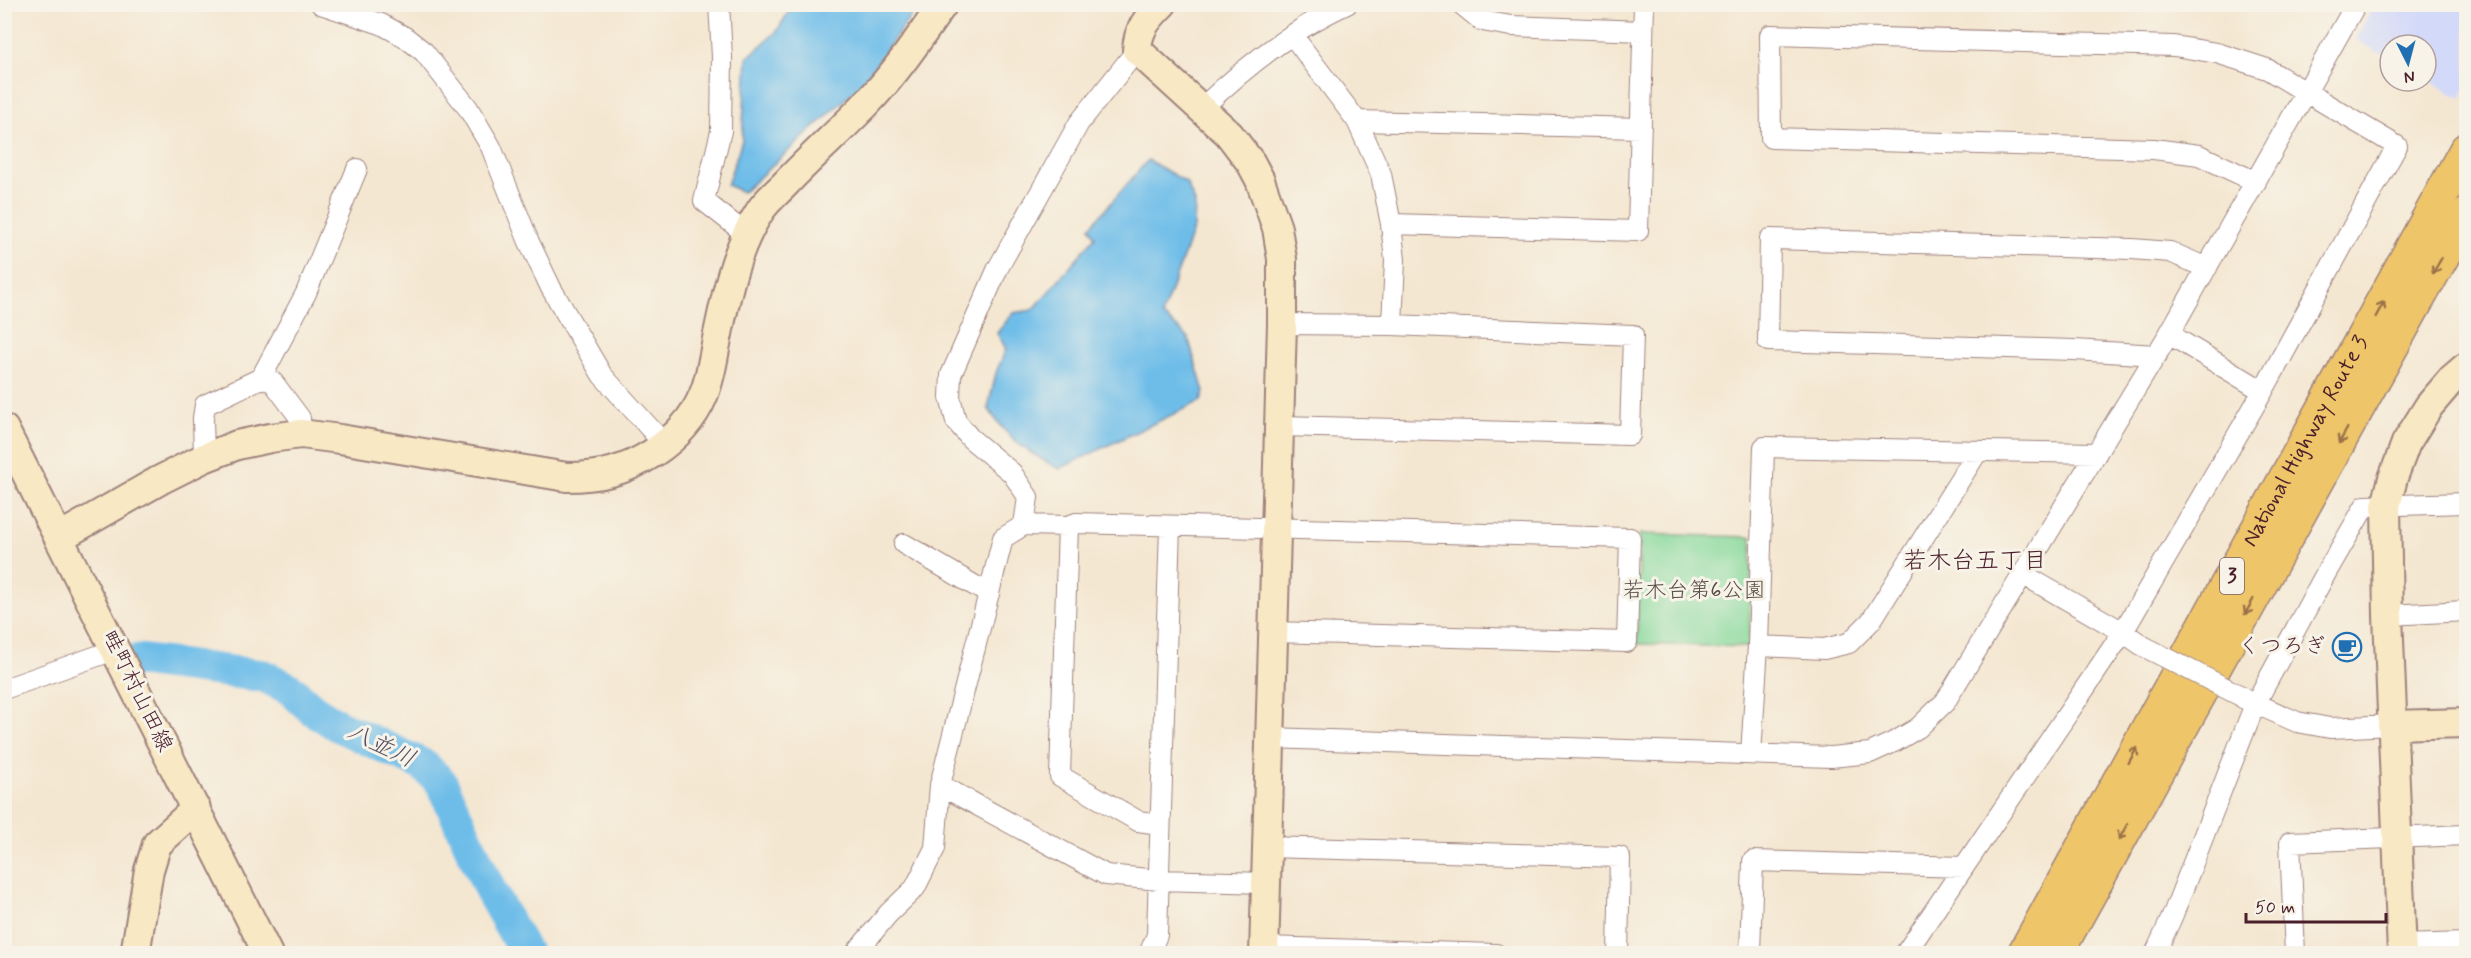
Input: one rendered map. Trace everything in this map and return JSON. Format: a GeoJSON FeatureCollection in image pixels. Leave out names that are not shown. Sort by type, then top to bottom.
{"type":"FeatureCollection","features":[{"type":"Feature","properties":{"kind":"highway","name":"National Highway Route 3"},"geometry":{"type":"LineString","coordinates":[[2024,954],[2466,150]]}},
{"type":"Feature","properties":{"kind":"highway","name":"National Highway Route 3"},"geometry":{"type":"LineString","coordinates":[[2056,954],[2466,215]]}},
{"type":"Feature","properties":{"kind":"highway"},"geometry":{"type":"LineString","coordinates":[[2003,954],[2116,787]]}},
{"type":"Feature","properties":{"kind":"street"},"geometry":{"type":"LineString","coordinates":[[321,4],[381,24],[405,37],[424,52],[468,108],[491,147],[529,242],[551,288],[602,375],[665,445]]}},
{"type":"Feature","properties":{"kind":"street"},"geometry":{"type":"LineString","coordinates":[[719,4],[722,57],[721,132],[704,201],[746,234]]}},
{"type":"Feature","properties":{"kind":"street"},"geometry":{"type":"LineString","coordinates":[[60,537],[160,480],[204,458],[237,445],[301,434],[567,477],[612,474],[633,466],[665,445],[682,429],[703,396],[711,372],[731,275],[746,234],[762,209],[810,157],[870,100],[924,32],[943,4]]}},
{"type":"Feature","properties":{"kind":"street"},"geometry":{"type":"LineString","coordinates":[[1024,525],[1028,497],[1012,473],[970,438],[956,421],[950,397],[951,375],[998,268],[1079,123],[1137,50],[1137,39],[1142,25],[1162,4]]}},
{"type":"Feature","properties":{"kind":"street"},"geometry":{"type":"LineString","coordinates":[[1202,108],[1232,79],[1293,36],[1347,4]]}},
{"type":"Feature","properties":{"kind":"street"},"geometry":{"type":"LineString","coordinates":[[1461,4],[1482,21],[1511,26],[1643,30]]}},
{"type":"Feature","properties":{"kind":"street"},"geometry":{"type":"LineString","coordinates":[[1391,224],[1638,231],[1644,4]]}},
{"type":"Feature","properties":{"kind":"street"},"geometry":{"type":"LineString","coordinates":[[1270,738],[1832,757],[1870,753],[1918,728],[1945,702],[2024,575],[2157,355],[2356,4]]}},
{"type":"Feature","properties":{"kind":"street"},"geometry":{"type":"LineString","coordinates":[[1905,954],[2123,632],[2263,391],[2397,146],[2267,69],[2217,53],[2174,46],[1770,35],[1771,138],[2154,149],[2199,155],[2256,182]]}},
{"type":"Feature","properties":{"kind":"street"},"geometry":{"type":"LineString","coordinates":[[1293,36],[1357,121],[1381,174],[1391,224],[1395,260],[1392,325]]}},
{"type":"Feature","properties":{"kind":"street"},"geometry":{"type":"LineString","coordinates":[[1137,50],[1202,108],[1228,134],[1251,163],[1269,199],[1282,259],[1280,426],[1275,528],[1264,950],[1496,954]]}},
{"type":"Feature","properties":{"kind":"street"},"geometry":{"type":"LineString","coordinates":[[1357,121],[1641,128]]}},
{"type":"Feature","properties":{"kind":"street"},"geometry":{"type":"LineString","coordinates":[[204,458],[202,418],[205,405],[261,378],[306,293],[357,170]]}},
{"type":"Feature","properties":{"kind":"street"},"geometry":{"type":"LineString","coordinates":[[2157,355],[2074,350],[1768,342],[1770,239],[2132,249],[2170,252],[2207,268]]}},
{"type":"Feature","properties":{"kind":"street"},"geometry":{"type":"LineString","coordinates":[[1280,426],[1630,435],[1633,335],[1392,325],[1282,324]]}},
{"type":"Feature","properties":{"kind":"street"},"geometry":{"type":"LineString","coordinates":[[2169,334],[2263,391]]}},
{"type":"Feature","properties":{"kind":"street"},"geometry":{"type":"LineString","coordinates":[[2466,367],[2452,379],[2429,406],[2406,443],[2393,478],[2386,506],[2388,615],[2402,949],[2466,943]]}},
{"type":"Feature","properties":{"kind":"street"},"geometry":{"type":"LineString","coordinates":[[261,378],[273,382],[300,418],[301,434]]}},
{"type":"Feature","properties":{"kind":"street","name":"畦町村山田線"},"geometry":{"type":"LineString","coordinates":[[4,429],[117,649],[268,954]]}},
{"type":"Feature","properties":{"kind":"street"},"geometry":{"type":"LineString","coordinates":[[1751,754],[1758,646],[1764,447],[2097,453]]}},
{"type":"Feature","properties":{"kind":"street"},"geometry":{"type":"LineString","coordinates":[[1758,646],[1824,650],[1849,643],[1871,621],[1978,451]]}},
{"type":"Feature","properties":{"kind":"street"},"geometry":{"type":"LineString","coordinates":[[2155,954],[2172,917],[2248,700],[2365,506],[2466,503]]}},
{"type":"Feature","properties":{"kind":"street"},"geometry":{"type":"LineString","coordinates":[[855,954],[888,914],[915,888],[935,848],[940,785],[1004,538],[1024,525],[1068,526],[1076,523],[1630,538],[1627,642],[1273,632]]}},
{"type":"Feature","properties":{"kind":"street"},"geometry":{"type":"LineString","coordinates":[[1068,526],[1060,777],[1138,821],[1160,824]]}},
{"type":"Feature","properties":{"kind":"street"},"geometry":{"type":"LineString","coordinates":[[1149,954],[1157,935],[1170,526]]}},
{"type":"Feature","properties":{"kind":"street"},"geometry":{"type":"LineString","coordinates":[[904,544],[989,594]]}},
{"type":"Feature","properties":{"kind":"street"},"geometry":{"type":"LineString","coordinates":[[2024,575],[2143,646],[2248,700],[2297,722],[2330,728],[2466,723]]}},
{"type":"Feature","properties":{"kind":"street"},"geometry":{"type":"LineString","coordinates":[[2388,615],[2466,611]]}},
{"type":"Feature","properties":{"kind":"street"},"geometry":{"type":"LineString","coordinates":[[4,689],[117,649]]}},
{"type":"Feature","properties":{"kind":"street"},"geometry":{"type":"LineString","coordinates":[[940,785],[1106,875],[1159,880],[1266,883]]}},
{"type":"Feature","properties":{"kind":"street"},"geometry":{"type":"LineString","coordinates":[[135,954],[149,870],[157,844],[196,809]]}},
{"type":"Feature","properties":{"kind":"street"},"geometry":{"type":"LineString","coordinates":[[2295,954],[2290,842],[2466,835]]}},
{"type":"Feature","properties":{"kind":"street"},"geometry":{"type":"LineString","coordinates":[[1267,847],[1620,857],[1618,954]]}},
{"type":"Feature","properties":{"kind":"street"},"geometry":{"type":"LineString","coordinates":[[1750,954],[1753,861],[1964,867]]}},
{"type":"Feature","properties":{"kind":"shaded area"},"geometry":{"type":"Polygon","coordinates":[[[2375,4],[2466,5],[2466,87],[2460,98],[2438,86],[2438,33],[2378,33],[2378,52],[2355,39],[2375,4]]]}},
{"type":"Feature","properties":{"kind":"green space","name":"若木台第6公園"},"geometry":{"type":"Polygon","coordinates":[[[1640,534],[1752,537],[1749,647],[1637,644],[1640,534]]]}},
{"type":"Feature","properties":{"kind":"water"},"geometry":{"type":"Polygon","coordinates":[[[793,5],[919,5],[862,84],[743,192],[727,185],[742,140],[747,58],[777,31],[793,5]]]}},
{"type":"Feature","properties":{"kind":"water"},"geometry":{"type":"Polygon","coordinates":[[[1148,160],[1186,182],[1195,203],[1194,227],[1162,315],[1188,337],[1204,392],[1201,401],[1059,469],[1019,444],[1003,429],[988,408],[996,373],[1006,349],[997,333],[1013,313],[1033,310],[1095,237],[1090,227],[1148,160]]]}},
{"type":"Feature","properties":{"kind":"waterway","name":"八並川"},"geometry":{"type":"LineString","coordinates":[[139,660],[264,676],[290,689],[312,709],[337,725],[423,765],[441,782],[491,892],[526,954]]}},
{"type":"Feature","properties":{"kind":"place","name":"くつろぎ"},"geometry":{"type":"Point","coordinates":[2347,647]}},
{"type":"Feature","properties":{"kind":"district","name":"若木台五丁目"},"geometry":{"type":"Point","coordinates":[1975,561]}}]}
